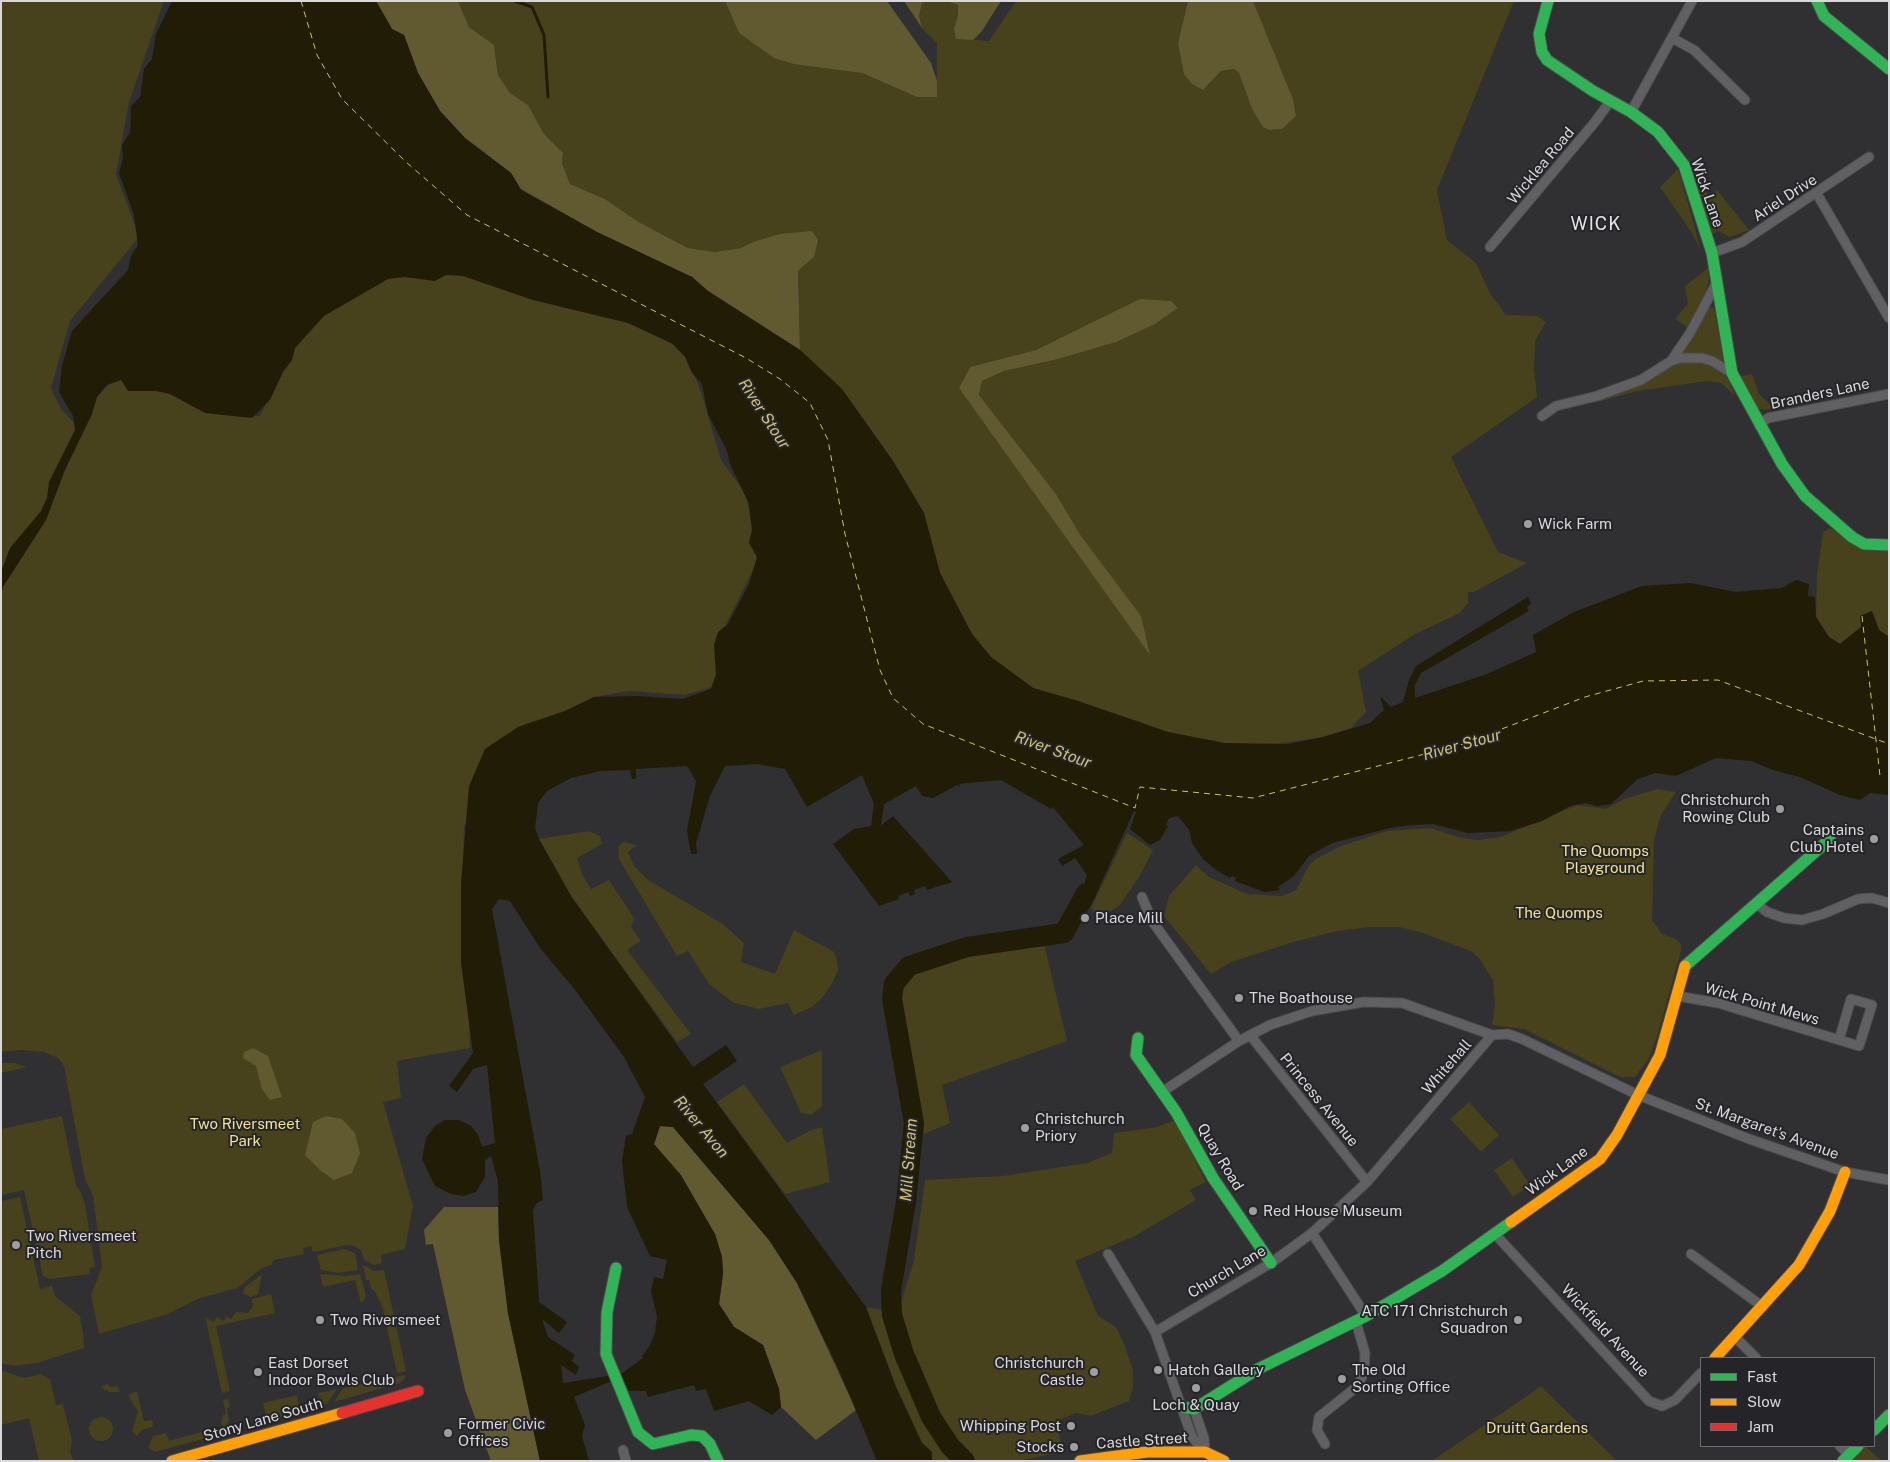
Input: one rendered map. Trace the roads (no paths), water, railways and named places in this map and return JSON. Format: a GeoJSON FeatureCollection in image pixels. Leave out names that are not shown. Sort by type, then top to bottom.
{"type":"FeatureCollection","features":[{"type":"Feature","properties":{"kind":"street","name":"Wick Lane"},"geometry":{"type":"LineString","coordinates":[[1548,1],[1539,34],[1542,52],[1556,67],[1631,112],[1658,132],[1684,165],[1712,253],[1732,373],[1759,425],[1793,481],[1814,506],[1856,540],[1873,545],[1889,544]]}},
{"type":"Feature","properties":{"kind":"street"},"geometry":{"type":"LineString","coordinates":[[1631,112],[1692,1]]}},
{"type":"Feature","properties":{"kind":"street"},"geometry":{"type":"LineString","coordinates":[[1817,1],[1824,16],[1889,69]]}},
{"type":"Feature","properties":{"kind":"street"},"geometry":{"type":"LineString","coordinates":[[1672,38],[1694,50],[1745,100]]}},
{"type":"Feature","properties":{"kind":"street","name":"Wicklea Road"},"geometry":{"type":"LineString","coordinates":[[1490,247],[1595,122],[1611,100]]}},
{"type":"Feature","properties":{"kind":"street","name":"Ariel Drive"},"geometry":{"type":"LineString","coordinates":[[1712,253],[1742,242],[1817,194],[1869,157]]}},
{"type":"Feature","properties":{"kind":"street"},"geometry":{"type":"LineString","coordinates":[[1817,194],[1889,318]]}},
{"type":"Feature","properties":{"kind":"street"},"geometry":{"type":"LineString","coordinates":[[1671,361],[1690,332],[1718,281]]}},
{"type":"Feature","properties":{"kind":"street"},"geometry":{"type":"LineString","coordinates":[[1542,416],[1556,406],[1598,396],[1641,380],[1671,361],[1691,357],[1702,358],[1712,361],[1732,373]]}},
{"type":"Feature","properties":{"kind":"street","name":"Branders Lane"},"geometry":{"type":"LineString","coordinates":[[1759,425],[1768,418],[1889,394]]}},
{"type":"Feature","properties":{"kind":"street","name":"Wick Lane"},"geometry":{"type":"LineString","coordinates":[[1189,1408],[1258,1369],[1356,1322],[1442,1270],[1600,1159],[1617,1135],[1660,1055],[1684,967],[1830,839]]}},
{"type":"Feature","properties":{"kind":"street"},"geometry":{"type":"LineString","coordinates":[[1142,897],[1152,921],[1239,1041]]}},
{"type":"Feature","properties":{"kind":"street"},"geometry":{"type":"LineString","coordinates":[[1757,904],[1767,912],[1784,918],[1802,920],[1823,914],[1858,899],[1872,898],[1889,903]]}},
{"type":"Feature","properties":{"kind":"street","name":"Wick Point Mews"},"geometry":{"type":"LineString","coordinates":[[1677,996],[1718,1003],[1839,1040],[1859,1046],[1872,1005],[1851,999],[1839,1040]]}},
{"type":"Feature","properties":{"kind":"street"},"geometry":{"type":"LineString","coordinates":[[1162,1092],[1239,1041],[1270,1025],[1312,1010],[1364,1002],[1402,1003],[1492,1035]]}},
{"type":"Feature","properties":{"kind":"street","name":"Whitehall"},"geometry":{"type":"LineString","coordinates":[[1312,1233],[1367,1182],[1492,1035],[1508,1034],[1522,1038],[1638,1095]]}},
{"type":"Feature","properties":{"kind":"street","name":"Princess Avenue"},"geometry":{"type":"LineString","coordinates":[[1250,1035],[1367,1182]]}},
{"type":"Feature","properties":{"kind":"street","name":"Quay Road"},"geometry":{"type":"LineString","coordinates":[[1138,1038],[1136,1055],[1176,1112],[1213,1178],[1271,1263]]}},
{"type":"Feature","properties":{"kind":"street","name":"St. Margaret's Avenue"},"geometry":{"type":"LineString","coordinates":[[1638,1095],[1749,1139],[1845,1172],[1889,1180]]}},
{"type":"Feature","properties":{"kind":"street"},"geometry":{"type":"LineString","coordinates":[[1717,1357],[1800,1264],[1830,1211],[1845,1172]]}},
{"type":"Feature","properties":{"kind":"street","name":"Wickfield Avenue"},"geometry":{"type":"LineString","coordinates":[[1494,1232],[1649,1401],[1662,1406],[1676,1400],[1700,1374]]}},
{"type":"Feature","properties":{"kind":"street"},"geometry":{"type":"LineString","coordinates":[[1312,1233],[1366,1316]]}},
{"type":"Feature","properties":{"kind":"street","name":"Church Lane"},"geometry":{"type":"LineString","coordinates":[[1155,1332],[1271,1263],[1312,1233]]}},
{"type":"Feature","properties":{"kind":"street"},"geometry":{"type":"LineString","coordinates":[[1108,1254],[1155,1332],[1204,1438],[1205,1452],[1224,1461]]}},
{"type":"Feature","properties":{"kind":"street"},"geometry":{"type":"LineString","coordinates":[[1691,1254],[1763,1307]]}},
{"type":"Feature","properties":{"kind":"street"},"geometry":{"type":"LineString","coordinates":[[616,1268],[607,1312],[608,1328],[605,1351],[615,1380],[638,1432],[644,1440],[653,1444],[664,1443],[691,1434],[702,1436],[710,1444],[718,1461]]}},
{"type":"Feature","properties":{"kind":"street"},"geometry":{"type":"LineString","coordinates":[[1325,1444],[1318,1430],[1319,1417],[1359,1385],[1364,1371],[1365,1353],[1356,1322]]}},
{"type":"Feature","properties":{"kind":"street"},"geometry":{"type":"LineString","coordinates":[[1736,1337],[1755,1357]]}},
{"type":"Feature","properties":{"kind":"street","name":"Stony Lane South"},"geometry":{"type":"LineString","coordinates":[[172,1461],[418,1391]]}},
{"type":"Feature","properties":{"kind":"street"},"geometry":{"type":"LineString","coordinates":[[1875,1429],[1889,1416]]}},
{"type":"Feature","properties":{"kind":"street"},"geometry":{"type":"LineString","coordinates":[[1846,1458],[1857,1447]]}},
{"type":"Feature","properties":{"kind":"street"},"geometry":{"type":"LineString","coordinates":[[622,1450],[626,1461]]}},
{"type":"Feature","properties":{"kind":"street","name":"Castle Street"},"geometry":{"type":"LineString","coordinates":[[1080,1461],[1114,1458],[1147,1452],[1205,1452]]}},
{"type":"Feature","properties":{"kind":"water"},"geometry":{"type":"Polygon","coordinates":[[[172,1],[376,1],[392,29],[404,35],[418,73],[440,111],[465,138],[511,173],[521,190],[597,232],[692,277],[708,291],[800,350],[842,389],[893,461],[924,513],[940,573],[972,634],[991,657],[1033,688],[1075,700],[1168,732],[1224,743],[1288,744],[1323,737],[1370,723],[1384,710],[1380,696],[1391,707],[1403,702],[1409,680],[1416,666],[1528,597],[1531,603],[1527,608],[1529,611],[1421,673],[1415,685],[1415,698],[1487,674],[1536,652],[1533,635],[1574,612],[1642,586],[1691,583],[1736,592],[1782,588],[1796,580],[1809,584],[1808,596],[1815,597],[1816,617],[1829,637],[1840,644],[1861,627],[1860,616],[1872,611],[1879,630],[1889,637],[1889,795],[1870,793],[1860,800],[1840,795],[1800,777],[1773,770],[1751,761],[1716,758],[1676,776],[1655,773],[1638,779],[1611,804],[1598,806],[1585,803],[1570,806],[1542,821],[1510,831],[1468,833],[1433,824],[1412,825],[1394,827],[1332,843],[1309,856],[1294,876],[1278,887],[1280,890],[1264,892],[1235,881],[1236,878],[1232,876],[1230,878],[1216,870],[1203,859],[1192,843],[1189,830],[1178,816],[1169,818],[1166,825],[1168,826],[1160,840],[1150,845],[1130,829],[1136,812],[1134,811],[1093,901],[1085,911],[1083,910],[1086,896],[1075,916],[1071,914],[1078,904],[1087,875],[1075,858],[1062,866],[1058,859],[1084,845],[1053,807],[1051,809],[1001,780],[959,784],[960,787],[957,785],[933,798],[922,796],[916,786],[884,804],[881,824],[893,816],[952,882],[927,890],[925,886],[914,890],[915,894],[910,896],[908,892],[898,896],[899,899],[879,906],[833,844],[854,829],[871,826],[874,804],[862,775],[807,807],[785,769],[757,764],[725,766],[710,796],[696,843],[697,854],[691,854],[687,831],[696,781],[687,766],[636,769],[636,779],[632,779],[630,770],[600,771],[571,778],[547,791],[538,803],[535,828],[539,839],[571,896],[693,1067],[726,1045],[737,1061],[703,1084],[866,1307],[896,1387],[922,1443],[932,1452],[932,1461],[877,1461],[839,1370],[797,1283],[769,1240],[673,1127],[660,1126],[654,1144],[681,1175],[715,1234],[722,1257],[723,1273],[719,1304],[734,1327],[763,1345],[779,1389],[781,1407],[772,1415],[749,1401],[714,1411],[706,1389],[696,1391],[694,1385],[648,1397],[646,1391],[629,1391],[627,1386],[609,1382],[574,1397],[585,1425],[582,1436],[589,1461],[540,1461],[508,1313],[499,1240],[498,1181],[491,1156],[485,1160],[485,1177],[476,1192],[464,1196],[451,1194],[435,1186],[422,1159],[426,1138],[435,1126],[445,1120],[459,1120],[471,1126],[478,1135],[482,1147],[495,1143],[487,1065],[473,1069],[457,1092],[449,1086],[473,1053],[461,962],[461,884],[469,786],[485,749],[518,727],[565,711],[594,697],[637,696],[683,699],[711,689],[716,674],[714,645],[718,632],[728,624],[749,584],[757,557],[749,543],[752,530],[749,504],[730,464],[727,451],[708,414],[702,384],[692,373],[685,357],[673,344],[628,323],[533,300],[463,276],[446,275],[435,281],[405,277],[388,279],[324,316],[295,348],[292,360],[283,372],[270,400],[252,418],[205,413],[170,394],[156,391],[128,391],[121,380],[107,385],[97,397],[92,414],[65,470],[46,520],[3,587],[1,595],[1,572],[10,548],[41,511],[47,498],[49,482],[75,430],[73,416],[59,392],[62,366],[72,331],[128,270],[131,256],[138,245],[134,215],[119,173],[123,159],[122,145],[130,133],[131,106],[140,97],[144,69],[152,59],[156,34],[172,1]],[[499,899],[492,909],[540,1171],[543,1200],[537,1203],[533,1210],[539,1302],[567,1322],[559,1333],[542,1319],[548,1337],[575,1355],[572,1361],[579,1367],[576,1375],[561,1365],[563,1383],[621,1374],[643,1358],[642,1356],[649,1347],[655,1333],[657,1316],[651,1291],[654,1277],[663,1279],[667,1260],[650,1256],[627,1207],[622,1161],[626,1136],[632,1134],[645,1097],[624,1057],[576,991],[540,948],[510,901],[499,899]]]}},
{"type":"Feature","properties":{"kind":"waterway"},"geometry":{"type":"LineString","coordinates":[[515,1],[532,7],[544,35],[548,97]]}},
{"type":"Feature","properties":{"kind":"waterway","name":"Mill Stream"},"geometry":{"type":"LineString","coordinates":[[965,1461],[950,1446],[931,1417],[904,1354],[892,1315],[891,1290],[906,1202],[914,1123],[892,999],[894,984],[909,966],[967,947],[1064,933],[1086,893]]}},
{"type":"Feature","properties":{"kind":"place","name":"Wick Farm"},"geometry":{"type":"Point","coordinates":[1528,524]}},
{"type":"Feature","properties":{"kind":"place","name":"Christchurch Rowing Club"},"geometry":{"type":"Point","coordinates":[1780,809]}},
{"type":"Feature","properties":{"kind":"place","name":"Captains Club Hotel"},"geometry":{"type":"Point","coordinates":[1874,839]}},
{"type":"Feature","properties":{"kind":"place","name":"Place Mill"},"geometry":{"type":"Point","coordinates":[1085,918]}},
{"type":"Feature","properties":{"kind":"place","name":"The Boathouse"},"geometry":{"type":"Point","coordinates":[1239,998]}},
{"type":"Feature","properties":{"kind":"place","name":"Christchurch Priory"},"geometry":{"type":"Point","coordinates":[1025,1128]}},
{"type":"Feature","properties":{"kind":"place","name":"Red House Museum"},"geometry":{"type":"Point","coordinates":[1253,1211]}},
{"type":"Feature","properties":{"kind":"place","name":"Two Riversmeet Pitch"},"geometry":{"type":"Point","coordinates":[16,1245]}},
{"type":"Feature","properties":{"kind":"place","name":"Two Riversmeet"},"geometry":{"type":"Point","coordinates":[320,1320]}},
{"type":"Feature","properties":{"kind":"place","name":"ATC 171 Christchurch Squadron"},"geometry":{"type":"Point","coordinates":[1518,1320]}},
{"type":"Feature","properties":{"kind":"place","name":"Hatch Gallery"},"geometry":{"type":"Point","coordinates":[1158,1370]}},
{"type":"Feature","properties":{"kind":"place","name":"East Dorset Indoor Bowls Club"},"geometry":{"type":"Point","coordinates":[258,1372]}},
{"type":"Feature","properties":{"kind":"place","name":"Christchurch Castle"},"geometry":{"type":"Point","coordinates":[1094,1372]}},
{"type":"Feature","properties":{"kind":"place","name":"The Old Sorting Office"},"geometry":{"type":"Point","coordinates":[1342,1379]}},
{"type":"Feature","properties":{"kind":"place","name":"Loch & Quay"},"geometry":{"type":"Point","coordinates":[1196,1388]}},
{"type":"Feature","properties":{"kind":"place","name":"Whipping Post"},"geometry":{"type":"Point","coordinates":[1071,1426]}},
{"type":"Feature","properties":{"kind":"place","name":"Former Civic Offices"},"geometry":{"type":"Point","coordinates":[448,1433]}},
{"type":"Feature","properties":{"kind":"place","name":"Stocks"},"geometry":{"type":"Point","coordinates":[1074,1447]}},
{"type":"Feature","properties":{"kind":"district","name":"WICK"},"geometry":{"type":"Point","coordinates":[1596,224]}},
{"type":"Feature","properties":{"kind":"water label","name":"River Stour"},"geometry":{"type":"Point","coordinates":[764,414]}},
{"type":"Feature","properties":{"kind":"water label","name":"River Stour"},"geometry":{"type":"Point","coordinates":[1462,745]}},
{"type":"Feature","properties":{"kind":"water label","name":"River Stour"},"geometry":{"type":"Point","coordinates":[1053,750]}},
{"type":"Feature","properties":{"kind":"water label","name":"River Avon"},"geometry":{"type":"Point","coordinates":[701,1127]}},
{"type":"Feature","properties":{"kind":"park label","name":"The Quomps Playground"},"geometry":{"type":"Point","coordinates":[1605,860]}},
{"type":"Feature","properties":{"kind":"park label","name":"The Quomps"},"geometry":{"type":"Point","coordinates":[1559,913]}},
{"type":"Feature","properties":{"kind":"park label","name":"Two Riversmeet Park"},"geometry":{"type":"Point","coordinates":[245,1132]}},
{"type":"Feature","properties":{"kind":"park label","name":"Druitt Gardens"},"geometry":{"type":"Point","coordinates":[1537,1428]}}]}
